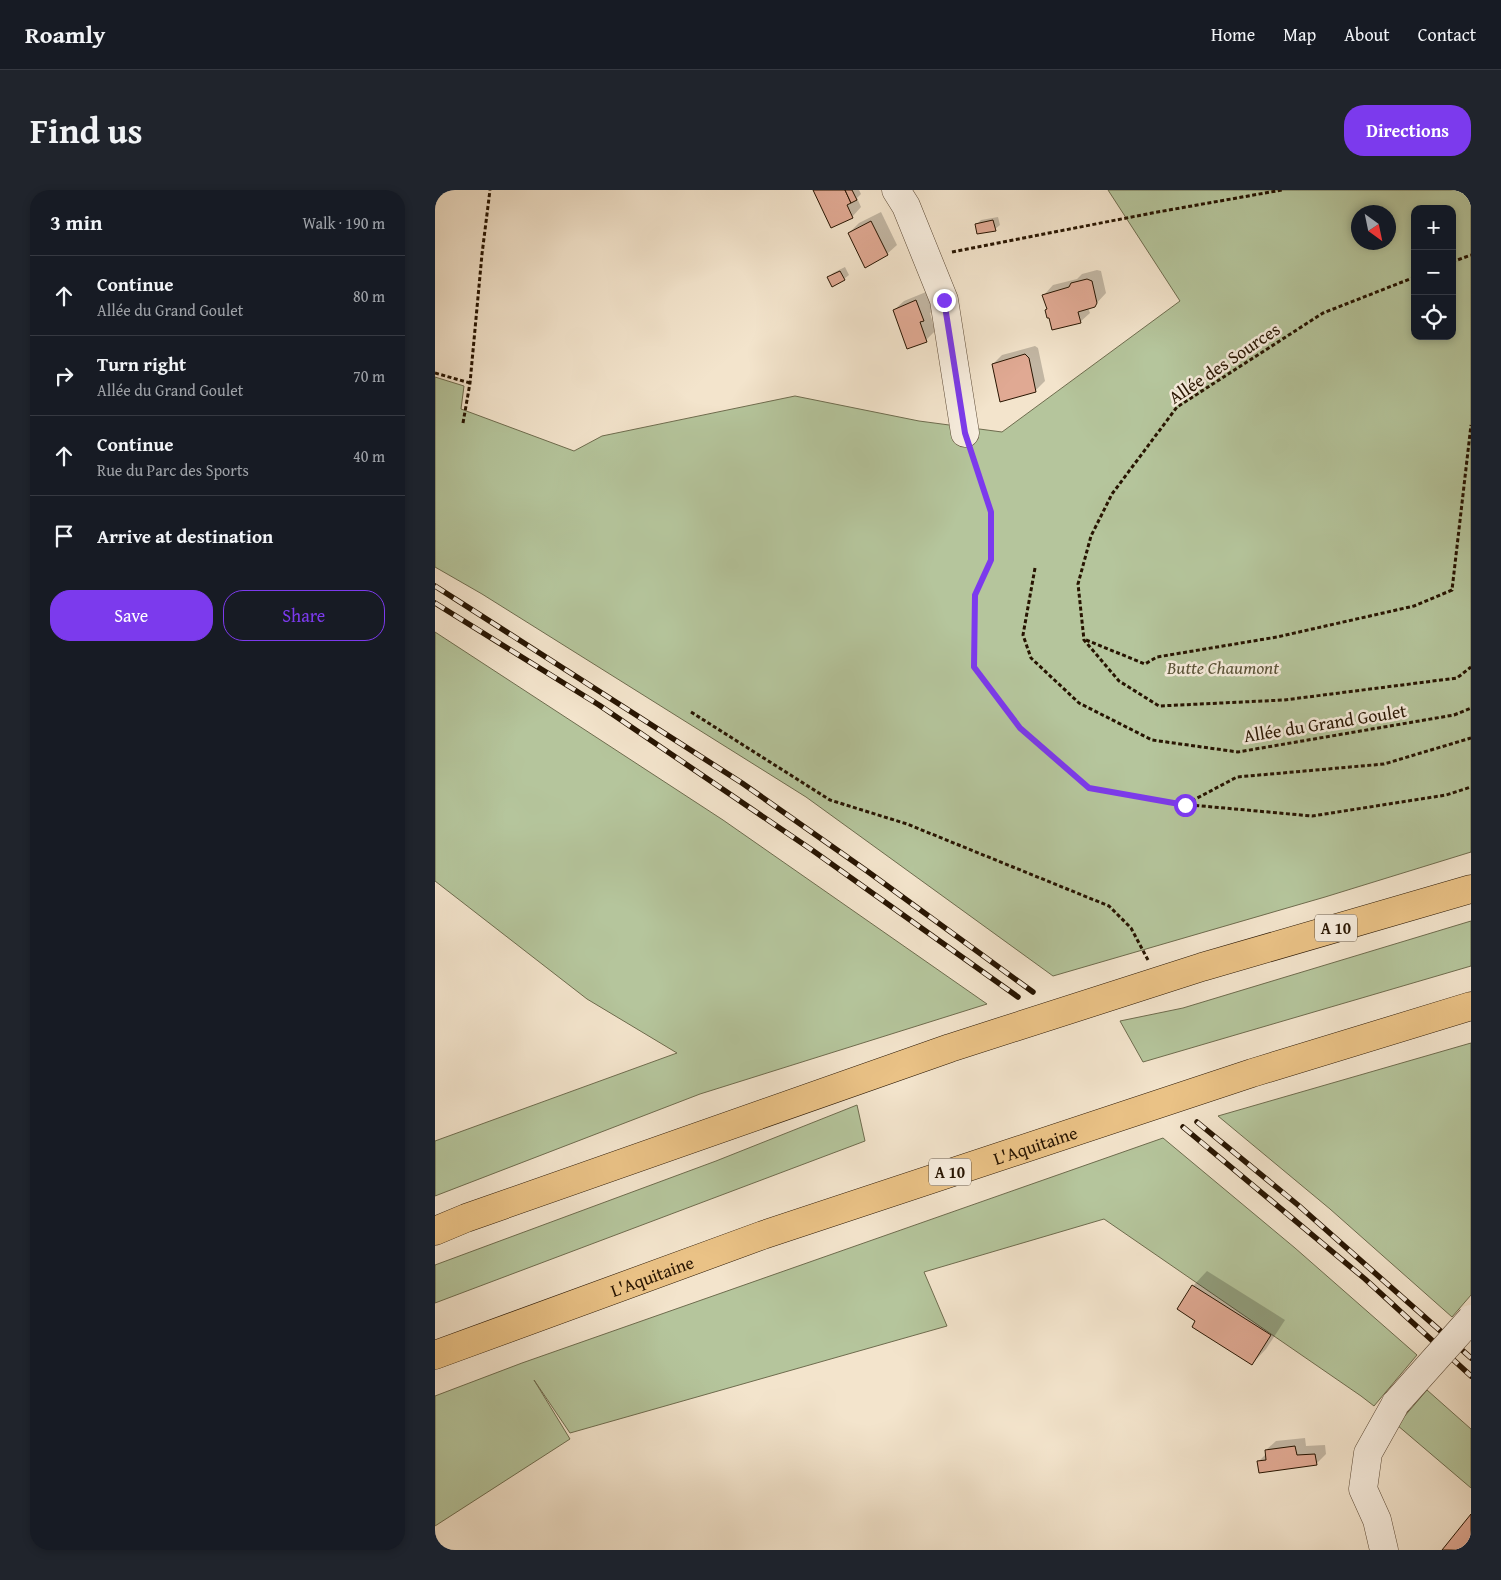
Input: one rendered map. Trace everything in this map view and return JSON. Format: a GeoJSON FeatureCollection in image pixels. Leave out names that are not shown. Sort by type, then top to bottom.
{"type":"FeatureCollection","features":[{"type":"Feature","properties":{"kind":"highway","name":"A 10"},"geometry":{"type":"LineString","coordinates":[[435,1231],[466,1218],[950,1048],[1156,982],[1471,889]]}},
{"type":"Feature","properties":{"kind":"highway","name":"L'Aquitaine"},"geometry":{"type":"LineString","coordinates":[[435,1356],[773,1231],[1234,1079],[1471,1006]]}},
{"type":"Feature","properties":{"kind":"street"},"geometry":{"type":"LineString","coordinates":[[896,190],[906,206],[944,300],[965,433]]}},
{"type":"Feature","properties":{"kind":"street"},"geometry":{"type":"LineString","coordinates":[[1384,1550],[1377,1520],[1363,1489],[1368,1453],[1396,1403],[1471,1319]]}},
{"type":"Feature","properties":{"kind":"path"},"geometry":{"type":"LineString","coordinates":[[463,423],[470,383],[490,190]]}},
{"type":"Feature","properties":{"kind":"path"},"geometry":{"type":"LineString","coordinates":[[927,258],[1133,216],[1282,190]]}},
{"type":"Feature","properties":{"kind":"path"},"geometry":{"type":"LineString","coordinates":[[1456,261],[1471,255]]}},
{"type":"Feature","properties":{"kind":"path","name":"Allée des Sources"},"geometry":{"type":"LineString","coordinates":[[1085,640],[1078,584],[1091,536],[1112,494],[1177,406],[1323,313],[1411,279]]}},
{"type":"Feature","properties":{"kind":"path"},"geometry":{"type":"LineString","coordinates":[[435,373],[470,383]]}},
{"type":"Feature","properties":{"kind":"path"},"geometry":{"type":"LineString","coordinates":[[1085,640],[1145,664],[1157,657],[1277,636],[1414,606],[1452,590],[1471,425]]}},
{"type":"Feature","properties":{"kind":"path"},"geometry":{"type":"LineString","coordinates":[[965,433],[991,512],[991,560],[975,595],[974,667],[1020,728],[1089,788],[1185,805],[1312,816],[1446,794],[1471,787]]}},
{"type":"Feature","properties":{"kind":"path","name":"Allée du Grand Goulet"},"geometry":{"type":"LineString","coordinates":[[1035,568],[1023,636],[1031,658],[1079,703],[1152,740],[1238,752],[1455,715],[1471,708]]}},
{"type":"Feature","properties":{"kind":"path"},"geometry":{"type":"LineString","coordinates":[[1085,640],[1119,680],[1159,706],[1303,698],[1457,678],[1471,667]]}},
{"type":"Feature","properties":{"kind":"path"},"geometry":{"type":"LineString","coordinates":[[691,712],[830,800],[907,824],[1109,906],[1131,928],[1147,956],[1156,982]]}},
{"type":"Feature","properties":{"kind":"path"},"geometry":{"type":"LineString","coordinates":[[1185,805],[1237,777],[1384,764],[1471,738]]}},
{"type":"Feature","properties":{"kind":"green space","name":"Butte Chaumont"},"geometry":{"type":"Polygon","coordinates":[[[1108,190],[1471,190],[1471,852],[1325,897],[1053,976],[806,797],[482,594],[435,567],[435,377],[464,386],[461,409],[574,451],[602,436],[795,396],[919,421],[1002,432],[1180,301],[1108,190]]]}},
{"type":"Feature","properties":{"kind":"green space"},"geometry":{"type":"Polygon","coordinates":[[[435,632],[723,820],[987,1004],[700,1094],[435,1196],[435,1141],[677,1053],[587,999],[435,881],[435,632]]]}},
{"type":"Feature","properties":{"kind":"green space"},"geometry":{"type":"Polygon","coordinates":[[[1471,921],[1471,966],[1143,1062],[1120,1021],[1183,1008],[1471,921]]]}},
{"type":"Feature","properties":{"kind":"green space"},"geometry":{"type":"Polygon","coordinates":[[[1471,1043],[1471,1295],[1452,1317],[1330,1209],[1218,1116],[1471,1043]]]}},
{"type":"Feature","properties":{"kind":"green space"},"geometry":{"type":"Polygon","coordinates":[[[857,1105],[865,1141],[435,1303],[435,1265],[716,1161],[857,1105]]]}},
{"type":"Feature","properties":{"kind":"green space"},"geometry":{"type":"Polygon","coordinates":[[[1163,1138],[1295,1248],[1417,1355],[1374,1406],[1104,1219],[924,1272],[947,1326],[570,1433],[534,1380],[570,1439],[435,1526],[435,1396],[522,1363],[1163,1138]]]}},
{"type":"Feature","properties":{"kind":"green space"},"geometry":{"type":"Polygon","coordinates":[[[1427,1390],[1471,1429],[1471,1488],[1397,1425],[1427,1390]]]}},
{"type":"Feature","properties":{"kind":"building"},"geometry":{"type":"Polygon","coordinates":[[[813,190],[845,190],[851,203],[847,205],[853,218],[831,228],[813,190]]]}},
{"type":"Feature","properties":{"kind":"building"},"geometry":{"type":"Polygon","coordinates":[[[845,190],[852,190],[857,200],[851,203],[845,190]]]}},
{"type":"Feature","properties":{"kind":"building"},"geometry":{"type":"Polygon","coordinates":[[[993,220],[996,231],[977,234],[975,224],[993,220]]]}},
{"type":"Feature","properties":{"kind":"building"},"geometry":{"type":"Polygon","coordinates":[[[871,221],[888,255],[865,268],[848,233],[871,221]]]}},
{"type":"Feature","properties":{"kind":"building"},"geometry":{"type":"Polygon","coordinates":[[[840,271],[845,280],[832,287],[827,277],[840,271]]]}},
{"type":"Feature","properties":{"kind":"building"},"geometry":{"type":"Polygon","coordinates":[[[1087,279],[1092,281],[1097,303],[1095,307],[1078,312],[1081,323],[1052,330],[1049,318],[1047,318],[1045,310],[1047,309],[1042,295],[1069,287],[1071,283],[1087,279]]]}},
{"type":"Feature","properties":{"kind":"building"},"geometry":{"type":"Polygon","coordinates":[[[916,300],[924,321],[920,322],[927,342],[907,349],[893,310],[916,300]]]}},
{"type":"Feature","properties":{"kind":"building"},"geometry":{"type":"Polygon","coordinates":[[[1025,354],[1029,358],[1036,392],[1000,402],[992,364],[1025,354]]]}},
{"type":"Feature","properties":{"kind":"building"},"geometry":{"type":"Polygon","coordinates":[[[1192,1285],[1271,1335],[1252,1365],[1192,1327],[1195,1321],[1177,1309],[1192,1285]]]}},
{"type":"Feature","properties":{"kind":"building"},"geometry":{"type":"Polygon","coordinates":[[[1295,1446],[1297,1455],[1315,1454],[1317,1465],[1259,1473],[1257,1461],[1266,1460],[1265,1450],[1295,1446]]]}},
{"type":"Feature","properties":{"kind":"building"},"geometry":{"type":"Polygon","coordinates":[[[1471,1514],[1471,1550],[1442,1550],[1471,1514]]]}},
{"type":"Feature","properties":{"kind":"railway"},"geometry":{"type":"LineString","coordinates":[[435,586],[742,783],[1033,992]]}},
{"type":"Feature","properties":{"kind":"railway"},"geometry":{"type":"LineString","coordinates":[[435,603],[599,705],[812,850],[1018,997]]}},
{"type":"Feature","properties":{"kind":"railway"},"geometry":{"type":"LineString","coordinates":[[1197,1122],[1298,1205],[1471,1358]]}},
{"type":"Feature","properties":{"kind":"railway"},"geometry":{"type":"LineString","coordinates":[[1183,1127],[1365,1279],[1471,1376]]}},
{"type":"Feature","properties":{"kind":"route"},"geometry":{"type":"LineString","coordinates":[[944,300],[965,433],[991,512],[991,560],[975,595],[974,667],[1020,728],[1089,788],[1185,805]]}}]}
